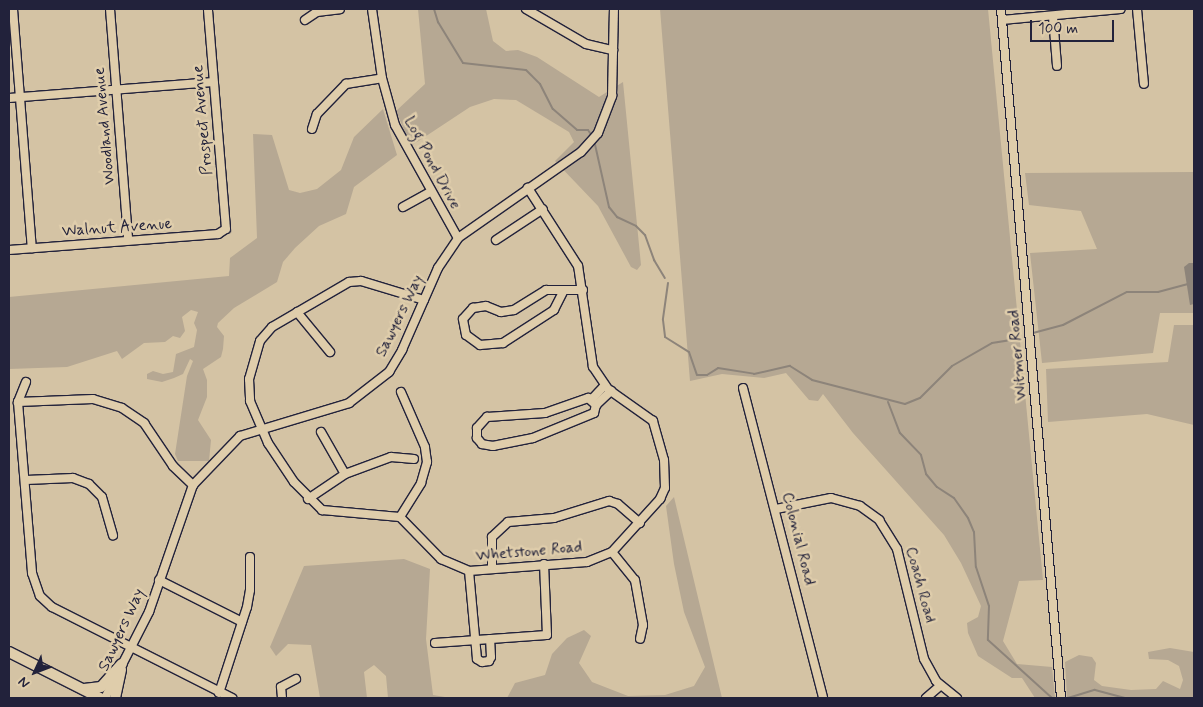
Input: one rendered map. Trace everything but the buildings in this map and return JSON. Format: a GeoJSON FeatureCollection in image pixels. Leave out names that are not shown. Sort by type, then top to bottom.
{"type":"FeatureCollection","features":[{"type":"Feature","properties":{"kind":"main road"},"geometry":{"type":"LineString","coordinates":[[9,652],[100,698]]}},
{"type":"Feature","properties":{"kind":"main road"},"geometry":{"type":"LineString","coordinates":[[80,688],[98,688],[122,664]]}},
{"type":"Feature","properties":{"kind":"main road"},"geometry":{"type":"LineString","coordinates":[[115,698],[122,664]]}},
{"type":"Feature","properties":{"kind":"street"},"geometry":{"type":"LineString","coordinates":[[13,9],[32,248]]}},
{"type":"Feature","properties":{"kind":"street","name":"Woodland Avenue"},"geometry":{"type":"LineString","coordinates":[[110,9],[128,240]]}},
{"type":"Feature","properties":{"kind":"street","name":"Prospect Avenue"},"geometry":{"type":"LineString","coordinates":[[208,9],[212,82],[226,229]]}},
{"type":"Feature","properties":{"kind":"street"},"geometry":{"type":"LineString","coordinates":[[305,20],[317,12],[340,9]]}},
{"type":"Feature","properties":{"kind":"street","name":"Log Pond Drive"},"geometry":{"type":"LineString","coordinates":[[372,9],[382,78],[395,125],[430,192],[458,238]]}},
{"type":"Feature","properties":{"kind":"street"},"geometry":{"type":"LineString","coordinates":[[526,9],[586,44],[613,50]]}},
{"type":"Feature","properties":{"kind":"street","name":"Sawyers Way"},"geometry":{"type":"LineString","coordinates":[[105,698],[149,612],[192,485],[240,436],[260,428],[329,410],[367,390],[388,372],[398,357],[438,268],[458,238],[590,144],[598,133],[612,96],[614,9]]}},
{"type":"Feature","properties":{"kind":"street","name":"Witmer Road"},"geometry":{"type":"LineString","coordinates":[[1001,9],[1061,698]]}},
{"type":"Feature","properties":{"kind":"street"},"geometry":{"type":"LineString","coordinates":[[1002,20],[1053,17],[1120,9]]}},
{"type":"Feature","properties":{"kind":"street"},"geometry":{"type":"LineString","coordinates":[[1137,9],[1144,84]]}},
{"type":"Feature","properties":{"kind":"street"},"geometry":{"type":"LineString","coordinates":[[1053,17],[1057,66]]}},
{"type":"Feature","properties":{"kind":"street"},"geometry":{"type":"LineString","coordinates":[[312,129],[317,114],[346,84],[382,78]]}},
{"type":"Feature","properties":{"kind":"street"},"geometry":{"type":"LineString","coordinates":[[9,98],[212,82]]}},
{"type":"Feature","properties":{"kind":"street","name":"Whetstone Road"},"geometry":{"type":"LineString","coordinates":[[400,517],[440,559],[470,571],[587,562],[612,552],[640,523],[665,488],[664,460],[653,421],[611,391],[593,367],[578,266],[570,248],[528,188]]}},
{"type":"Feature","properties":{"kind":"street"},"geometry":{"type":"LineString","coordinates":[[403,207],[430,192]]}},
{"type":"Feature","properties":{"kind":"street"},"geometry":{"type":"LineString","coordinates":[[496,240],[543,209]]}},
{"type":"Feature","properties":{"kind":"street","name":"Walnut Avenue"},"geometry":{"type":"LineString","coordinates":[[9,250],[218,234],[226,229]]}},
{"type":"Feature","properties":{"kind":"street"},"geometry":{"type":"LineString","coordinates":[[401,392],[425,448],[427,462],[421,483],[400,517],[331,512],[322,510],[308,499],[260,428],[250,401],[249,379],[254,356],[260,341],[272,327],[337,287],[361,281],[424,300]]}},
{"type":"Feature","properties":{"kind":"street"},"geometry":{"type":"LineString","coordinates":[[563,292],[554,310],[503,343],[480,345],[466,335],[464,319],[473,308],[486,306],[501,312],[514,310],[546,290],[563,292],[583,290]]}},
{"type":"Feature","properties":{"kind":"street"},"geometry":{"type":"LineString","coordinates":[[297,312],[330,352]]}},
{"type":"Feature","properties":{"kind":"street"},"geometry":{"type":"LineString","coordinates":[[26,382],[18,402],[26,480],[32,573],[40,596],[52,607],[232,698]]}},
{"type":"Feature","properties":{"kind":"street"},"geometry":{"type":"LineString","coordinates":[[605,385],[594,402],[594,413],[517,442],[493,446],[482,444],[477,438],[477,428],[487,417],[545,413],[576,400],[594,402],[611,391]]}},
{"type":"Feature","properties":{"kind":"street","name":"Colonial Road"},"geometry":{"type":"LineString","coordinates":[[743,388],[776,509],[823,698]]}},
{"type":"Feature","properties":{"kind":"street"},"geometry":{"type":"LineString","coordinates":[[18,402],[93,398],[122,408],[144,423],[173,466],[192,485]]}},
{"type":"Feature","properties":{"kind":"street"},"geometry":{"type":"LineString","coordinates":[[321,432],[345,474]]}},
{"type":"Feature","properties":{"kind":"street"},"geometry":{"type":"LineString","coordinates":[[308,499],[345,474],[391,457],[414,459]]}},
{"type":"Feature","properties":{"kind":"street"},"geometry":{"type":"LineString","coordinates":[[26,480],[73,478],[89,484],[105,502],[113,535]]}},
{"type":"Feature","properties":{"kind":"street","name":"Coach Road"},"geometry":{"type":"LineString","coordinates":[[776,509],[831,498],[860,506],[878,520],[897,549],[924,659],[940,686],[957,698]]}},
{"type":"Feature","properties":{"kind":"street"},"geometry":{"type":"LineString","coordinates":[[492,568],[492,537],[508,522],[559,517],[609,501],[618,504],[640,523]]}},
{"type":"Feature","properties":{"kind":"street"},"geometry":{"type":"LineString","coordinates":[[612,552],[635,580],[642,626],[640,639]]}},
{"type":"Feature","properties":{"kind":"street"},"geometry":{"type":"LineString","coordinates":[[219,693],[242,622],[250,590],[250,557]]}},
{"type":"Feature","properties":{"kind":"street"},"geometry":{"type":"LineString","coordinates":[[435,643],[547,635],[544,564]]}},
{"type":"Feature","properties":{"kind":"street"},"geometry":{"type":"LineString","coordinates":[[470,571],[477,659],[489,661],[490,639]]}},
{"type":"Feature","properties":{"kind":"street"},"geometry":{"type":"LineString","coordinates":[[160,580],[242,622]]}},
{"type":"Feature","properties":{"kind":"street"},"geometry":{"type":"LineString","coordinates":[[282,698],[281,687],[296,679]]}},
{"type":"Feature","properties":{"kind":"street"},"geometry":{"type":"LineString","coordinates":[[926,698],[940,686]]}},
{"type":"Feature","properties":{"kind":"shaded area"},"geometry":{"type":"Polygon","coordinates":[[[418,9],[486,9],[493,41],[506,51],[518,50],[537,57],[599,97],[623,82],[641,265],[637,270],[631,267],[598,206],[555,161],[574,142],[569,132],[516,100],[494,99],[470,107],[411,146],[396,111],[425,84],[418,9]]]}},
{"type":"Feature","properties":{"kind":"shaded area"},"geometry":{"type":"Polygon","coordinates":[[[660,9],[988,9],[1043,580],[1019,581],[1003,641],[1017,664],[1052,667],[1055,698],[1035,698],[1022,678],[1012,678],[978,656],[968,633],[967,623],[978,617],[981,606],[961,563],[944,535],[853,433],[823,394],[818,401],[809,400],[786,373],[764,378],[722,374],[690,381],[660,9]]]}},
{"type":"Feature","properties":{"kind":"shaded area"},"geometry":{"type":"Polygon","coordinates":[[[383,109],[397,155],[354,187],[346,214],[319,226],[295,248],[283,262],[277,282],[234,308],[218,323],[217,327],[224,336],[223,349],[221,357],[203,369],[207,380],[207,397],[198,420],[211,440],[209,461],[178,461],[175,454],[187,376],[193,361],[190,359],[183,374],[174,378],[162,382],[147,379],[147,374],[153,371],[163,374],[173,372],[176,354],[194,347],[197,330],[194,323],[198,312],[191,310],[182,317],[185,331],[180,338],[173,336],[165,342],[144,343],[122,359],[117,351],[67,367],[9,369],[9,297],[229,276],[230,258],[257,238],[253,134],[272,135],[289,190],[300,193],[317,189],[341,170],[354,137],[383,109]]]}},
{"type":"Feature","properties":{"kind":"shaded area"},"geometry":{"type":"Polygon","coordinates":[[[1194,172],[1194,313],[1160,313],[1153,353],[1042,363],[1030,253],[1097,249],[1081,211],[1029,205],[1025,173],[1194,172]]]}},
{"type":"Feature","properties":{"kind":"shaded area"},"geometry":{"type":"Polygon","coordinates":[[[1189,263],[1194,263],[1194,304],[1190,305],[1184,267],[1189,263]]]}},
{"type":"Feature","properties":{"kind":"shaded area"},"geometry":{"type":"Polygon","coordinates":[[[1174,325],[1194,325],[1194,425],[1147,414],[1048,422],[1046,369],[1168,362],[1174,325]]]}},
{"type":"Feature","properties":{"kind":"shaded area"},"geometry":{"type":"Polygon","coordinates":[[[674,497],[722,698],[507,698],[515,683],[545,675],[552,654],[567,638],[584,630],[591,636],[579,663],[592,682],[628,696],[665,695],[694,686],[705,667],[684,612],[674,564],[666,506],[674,497]]]}},
{"type":"Feature","properties":{"kind":"shaded area"},"geometry":{"type":"Polygon","coordinates":[[[404,559],[430,569],[426,639],[433,695],[451,698],[388,698],[386,676],[374,665],[364,672],[367,698],[320,698],[311,645],[288,644],[276,656],[270,647],[304,566],[404,559]]]}},
{"type":"Feature","properties":{"kind":"shaded area"},"geometry":{"type":"Polygon","coordinates":[[[1170,648],[1194,652],[1194,698],[1067,698],[1065,662],[1079,655],[1092,657],[1096,663],[1094,680],[1102,686],[1131,690],[1156,689],[1163,681],[1180,689],[1183,680],[1179,666],[1168,660],[1149,659],[1148,652],[1170,648]]]}},
{"type":"Feature","properties":{"kind":"waterway"},"geometry":{"type":"LineString","coordinates":[[434,9],[438,22],[463,63],[526,70],[540,84],[553,109],[577,130],[588,130],[592,136]]}},
{"type":"Feature","properties":{"kind":"waterway"},"geometry":{"type":"LineString","coordinates":[[594,140],[609,207],[617,217],[636,226],[645,235],[654,260],[665,278]]}},
{"type":"Feature","properties":{"kind":"waterway"},"geometry":{"type":"LineString","coordinates":[[668,283],[663,320],[665,337],[689,352],[697,375],[707,375],[718,368],[754,374],[790,366],[812,380],[905,404],[920,398],[952,366],[992,343],[1022,338]]}},
{"type":"Feature","properties":{"kind":"waterway"},"geometry":{"type":"LineString","coordinates":[[1033,333],[1063,325],[1127,292],[1158,292],[1187,284]]}},
{"type":"Feature","properties":{"kind":"waterway"},"geometry":{"type":"LineString","coordinates":[[888,402],[900,433],[921,455],[926,474],[937,487],[954,498],[968,518],[974,532],[976,567],[989,606],[988,640],[1052,698]]}},
{"type":"Feature","properties":{"kind":"waterway"},"geometry":{"type":"LineString","coordinates":[[1068,698],[1095,690],[1125,698]]}}]}
